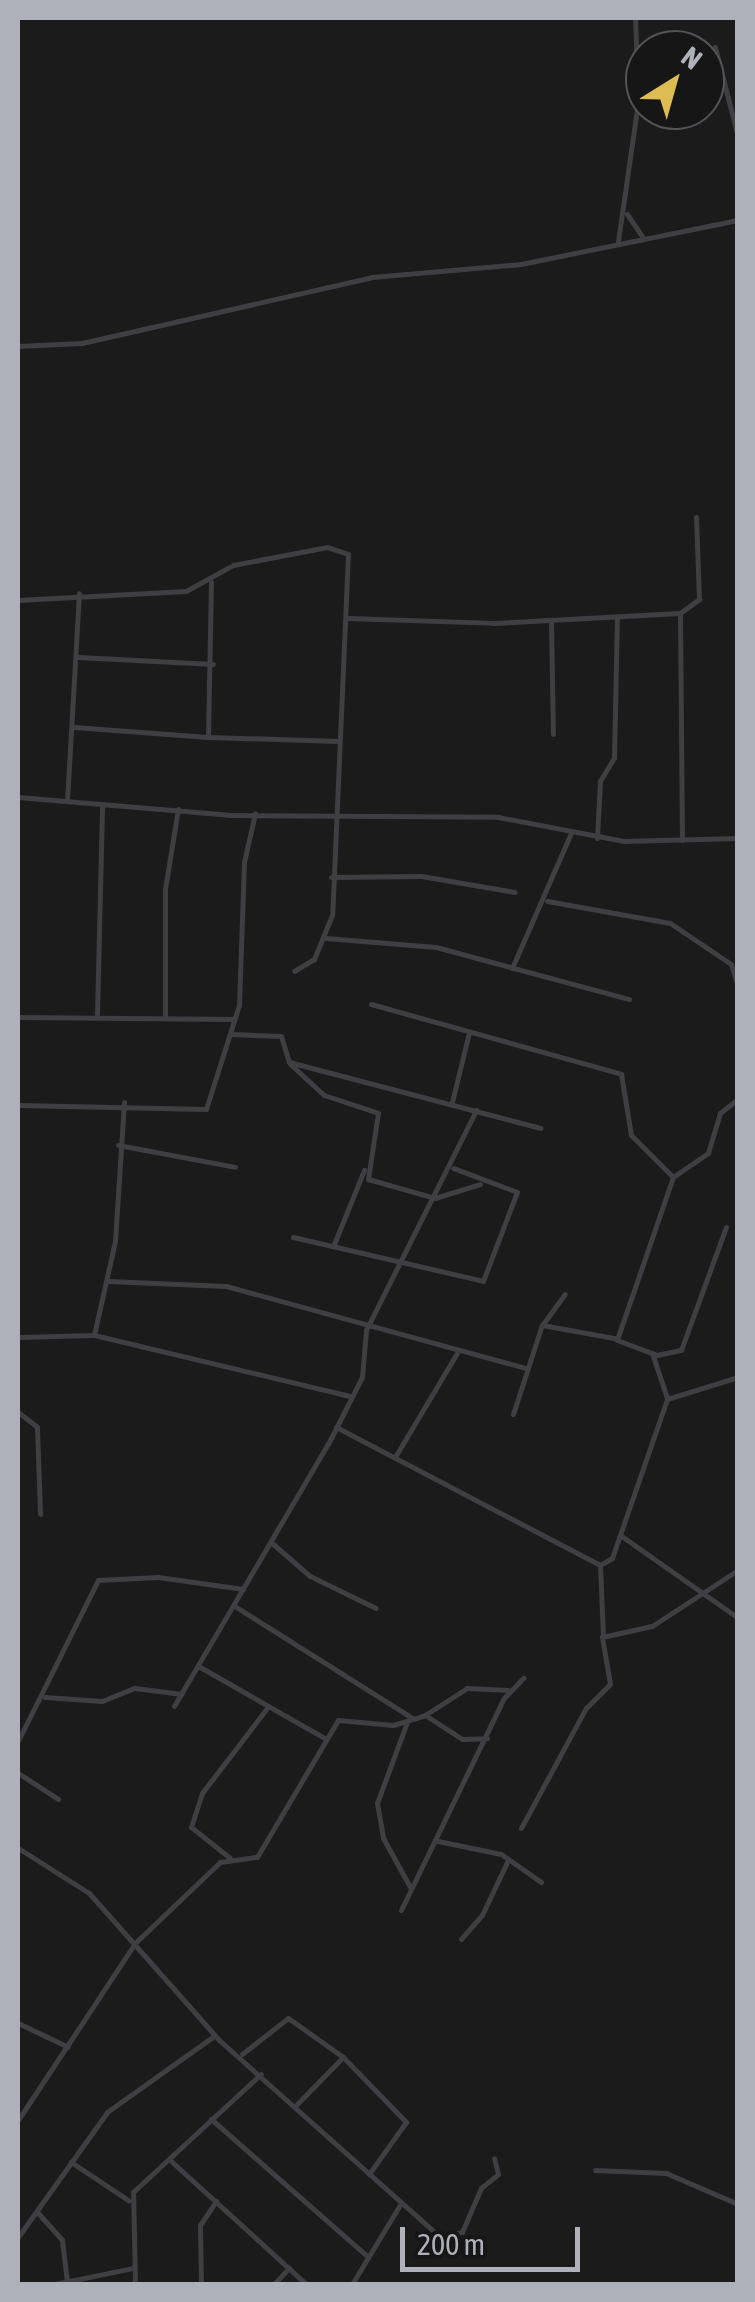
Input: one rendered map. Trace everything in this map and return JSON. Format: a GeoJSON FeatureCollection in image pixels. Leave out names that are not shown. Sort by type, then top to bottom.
{"type":"FeatureCollection","features":[{"type":"Feature","properties":{"kind":"street"},"geometry":{"type":"LineString","coordinates":[[725,86],[738,137]]}},
{"type":"Feature","properties":{"kind":"street"},"geometry":{"type":"LineString","coordinates":[[618,241],[626,214],[637,130]]}},
{"type":"Feature","properties":{"kind":"street"},"geometry":{"type":"LineString","coordinates":[[626,214],[642,236]]}},
{"type":"Feature","properties":{"kind":"street"},"geometry":{"type":"LineString","coordinates":[[18,346],[82,343],[372,277],[521,264],[642,236],[738,220]]}},
{"type":"Feature","properties":{"kind":"street"},"geometry":{"type":"LineString","coordinates":[[347,618],[551,622],[680,613],[699,599],[696,518]]}},
{"type":"Feature","properties":{"kind":"street"},"geometry":{"type":"LineString","coordinates":[[18,600],[79,593],[186,591],[211,582],[233,565],[342,549],[347,618],[326,938],[294,972]]}},
{"type":"Feature","properties":{"kind":"street"},"geometry":{"type":"LineString","coordinates":[[208,737],[211,582]]}},
{"type":"Feature","properties":{"kind":"street"},"geometry":{"type":"LineString","coordinates":[[67,800],[79,593]]}},
{"type":"Feature","properties":{"kind":"street"},"geometry":{"type":"LineString","coordinates":[[680,613],[682,840]]}},
{"type":"Feature","properties":{"kind":"street"},"geometry":{"type":"LineString","coordinates":[[597,838],[600,782],[614,758],[616,618]]}},
{"type":"Feature","properties":{"kind":"street"},"geometry":{"type":"LineString","coordinates":[[551,622],[553,734]]}},
{"type":"Feature","properties":{"kind":"street"},"geometry":{"type":"LineString","coordinates":[[78,656],[212,664]]}},
{"type":"Feature","properties":{"kind":"street"},"geometry":{"type":"LineString","coordinates":[[74,727],[338,742]]}},
{"type":"Feature","properties":{"kind":"street"},"geometry":{"type":"LineString","coordinates":[[18,797],[178,810],[527,819],[597,838],[738,838]]}},
{"type":"Feature","properties":{"kind":"street"},"geometry":{"type":"LineString","coordinates":[[98,1014],[102,804]]}},
{"type":"Feature","properties":{"kind":"street"},"geometry":{"type":"LineString","coordinates":[[165,1018],[165,889],[178,810]]}},
{"type":"Feature","properties":{"kind":"street"},"geometry":{"type":"LineString","coordinates":[[18,1106],[124,1102],[206,1109],[231,1034],[255,813]]}},
{"type":"Feature","properties":{"kind":"street"},"geometry":{"type":"LineString","coordinates":[[512,968],[547,901],[571,833]]}},
{"type":"Feature","properties":{"kind":"street"},"geometry":{"type":"LineString","coordinates":[[331,877],[421,876],[516,892]]}},
{"type":"Feature","properties":{"kind":"street"},"geometry":{"type":"LineString","coordinates":[[547,901],[670,922],[696,947],[731,964],[736,980]]}},
{"type":"Feature","properties":{"kind":"street"},"geometry":{"type":"LineString","coordinates":[[326,938],[436,948],[629,999]]}},
{"type":"Feature","properties":{"kind":"street"},"geometry":{"type":"LineString","coordinates":[[372,1004],[620,1074],[631,1136],[673,1177]]}},
{"type":"Feature","properties":{"kind":"street"},"geometry":{"type":"LineString","coordinates":[[18,1017],[98,1014],[233,1018]]}},
{"type":"Feature","properties":{"kind":"street"},"geometry":{"type":"LineString","coordinates":[[452,1102],[469,1032]]}},
{"type":"Feature","properties":{"kind":"street"},"geometry":{"type":"LineString","coordinates":[[231,1034],[281,1036],[289,1062],[324,1096],[378,1112],[366,1168],[334,1244]]}},
{"type":"Feature","properties":{"kind":"street"},"geometry":{"type":"LineString","coordinates":[[289,1062],[540,1128]]}},
{"type":"Feature","properties":{"kind":"street"},"geometry":{"type":"LineString","coordinates":[[617,1340],[673,1177],[708,1153],[720,1114],[738,1099]]}},
{"type":"Feature","properties":{"kind":"street"},"geometry":{"type":"LineString","coordinates":[[94,1334],[108,1281],[124,1102]]}},
{"type":"Feature","properties":{"kind":"street"},"geometry":{"type":"LineString","coordinates":[[174,1706],[273,1544],[362,1377],[366,1330],[453,1168],[476,1110]]}},
{"type":"Feature","properties":{"kind":"street"},"geometry":{"type":"LineString","coordinates":[[118,1146],[235,1167]]}},
{"type":"Feature","properties":{"kind":"street"},"geometry":{"type":"LineString","coordinates":[[293,1237],[483,1281],[517,1198],[510,1186],[480,1184],[435,1198],[368,1178],[366,1168]]}},
{"type":"Feature","properties":{"kind":"street"},"geometry":{"type":"LineString","coordinates":[[453,1168],[480,1184]]}},
{"type":"Feature","properties":{"kind":"street"},"geometry":{"type":"LineString","coordinates":[[542,1325],[617,1340],[652,1353],[681,1350],[726,1227]]}},
{"type":"Feature","properties":{"kind":"street"},"geometry":{"type":"LineString","coordinates":[[108,1281],[226,1286],[366,1330],[525,1368]]}},
{"type":"Feature","properties":{"kind":"street"},"geometry":{"type":"LineString","coordinates":[[513,1414],[542,1325],[565,1294]]}},
{"type":"Feature","properties":{"kind":"street"},"geometry":{"type":"LineString","coordinates":[[18,1337],[94,1334],[350,1396]]}},
{"type":"Feature","properties":{"kind":"street"},"geometry":{"type":"LineString","coordinates":[[395,1458],[458,1353]]}},
{"type":"Feature","properties":{"kind":"street"},"geometry":{"type":"LineString","coordinates":[[521,1828],[586,1708],[610,1684],[602,1636],[607,1600],[600,1566],[620,1535],[667,1400],[652,1353]]}},
{"type":"Feature","properties":{"kind":"street"},"geometry":{"type":"LineString","coordinates":[[667,1400],[738,1377]]}},
{"type":"Feature","properties":{"kind":"street"},"geometry":{"type":"LineString","coordinates":[[18,1412],[38,1427],[40,1514]]}},
{"type":"Feature","properties":{"kind":"street"},"geometry":{"type":"LineString","coordinates":[[336,1427],[600,1566]]}},
{"type":"Feature","properties":{"kind":"street"},"geometry":{"type":"LineString","coordinates":[[620,1535],[738,1618]]}},
{"type":"Feature","properties":{"kind":"street"},"geometry":{"type":"LineString","coordinates":[[273,1544],[310,1576],[376,1608]]}},
{"type":"Feature","properties":{"kind":"street"},"geometry":{"type":"LineString","coordinates":[[602,1636],[652,1626],[697,1592],[738,1570]]}},
{"type":"Feature","properties":{"kind":"street"},"geometry":{"type":"LineString","coordinates":[[18,1741],[98,1580],[158,1577],[243,1589]]}},
{"type":"Feature","properties":{"kind":"street"},"geometry":{"type":"LineString","coordinates":[[236,1607],[411,1720]]}},
{"type":"Feature","properties":{"kind":"street"},"geometry":{"type":"LineString","coordinates":[[200,1667],[326,1739]]}},
{"type":"Feature","properties":{"kind":"street"},"geometry":{"type":"LineString","coordinates":[[401,1910],[510,1690],[523,1678]]}},
{"type":"Feature","properties":{"kind":"street"},"geometry":{"type":"LineString","coordinates":[[35,1705],[54,1694],[102,1701],[135,1688],[182,1694]]}},
{"type":"Feature","properties":{"kind":"street"},"geometry":{"type":"LineString","coordinates":[[18,2120],[134,1943],[230,1858],[257,1857],[326,1739],[349,1716],[411,1720],[467,1688],[510,1690]]}},
{"type":"Feature","properties":{"kind":"street"},"geometry":{"type":"LineString","coordinates":[[230,1858],[191,1827],[202,1793],[267,1708]]}},
{"type":"Feature","properties":{"kind":"street"},"geometry":{"type":"LineString","coordinates":[[425,1715],[462,1739],[486,1738]]}},
{"type":"Feature","properties":{"kind":"street"},"geometry":{"type":"LineString","coordinates":[[411,1720],[377,1803],[383,1838],[411,1888]]}},
{"type":"Feature","properties":{"kind":"street"},"geometry":{"type":"LineString","coordinates":[[18,1773],[58,1799]]}},
{"type":"Feature","properties":{"kind":"street"},"geometry":{"type":"LineString","coordinates":[[438,1842],[508,1860],[541,1882]]}},
{"type":"Feature","properties":{"kind":"street"},"geometry":{"type":"LineString","coordinates":[[18,1851],[89,1893],[214,2036],[242,2054],[440,2238],[454,2238],[498,2174],[494,2158]]}},
{"type":"Feature","properties":{"kind":"street"},"geometry":{"type":"LineString","coordinates":[[461,1939],[508,1860]]}},
{"type":"Feature","properties":{"kind":"street"},"geometry":{"type":"LineString","coordinates":[[242,2054],[288,2018],[344,2056],[406,2122],[369,2174]]}},
{"type":"Feature","properties":{"kind":"street"},"geometry":{"type":"LineString","coordinates":[[18,2023],[68,2047]]}},
{"type":"Feature","properties":{"kind":"street"},"geometry":{"type":"LineString","coordinates":[[18,2238],[107,2112],[214,2036]]}},
{"type":"Feature","properties":{"kind":"street"},"geometry":{"type":"LineString","coordinates":[[297,2104],[344,2056]]}},
{"type":"Feature","properties":{"kind":"street"},"geometry":{"type":"LineString","coordinates":[[128,2200],[261,2074]]}},
{"type":"Feature","properties":{"kind":"street"},"geometry":{"type":"LineString","coordinates":[[210,2120],[368,2257]]}},
{"type":"Feature","properties":{"kind":"street"},"geometry":{"type":"LineString","coordinates":[[71,2162],[128,2200]]}},
{"type":"Feature","properties":{"kind":"street"},"geometry":{"type":"LineString","coordinates":[[172,2162],[306,2284]]}},
{"type":"Feature","properties":{"kind":"street"},"geometry":{"type":"LineString","coordinates":[[594,2170],[666,2173],[738,2204]]}},
{"type":"Feature","properties":{"kind":"street"},"geometry":{"type":"LineString","coordinates":[[128,2200],[135,2284]]}},
{"type":"Feature","properties":{"kind":"street"},"geometry":{"type":"LineString","coordinates":[[201,2284],[200,2225],[216,2201]]}},
{"type":"Feature","properties":{"kind":"street"},"geometry":{"type":"LineString","coordinates":[[352,2284],[401,2202]]}},
{"type":"Feature","properties":{"kind":"street"},"geometry":{"type":"LineString","coordinates":[[38,2213],[62,2240],[67,2282]]}},
{"type":"Feature","properties":{"kind":"street"},"geometry":{"type":"LineString","coordinates":[[55,2284],[134,2268]]}},
{"type":"Feature","properties":{"kind":"street"},"geometry":{"type":"LineString","coordinates":[[274,2284],[289,2268]]}}]}
